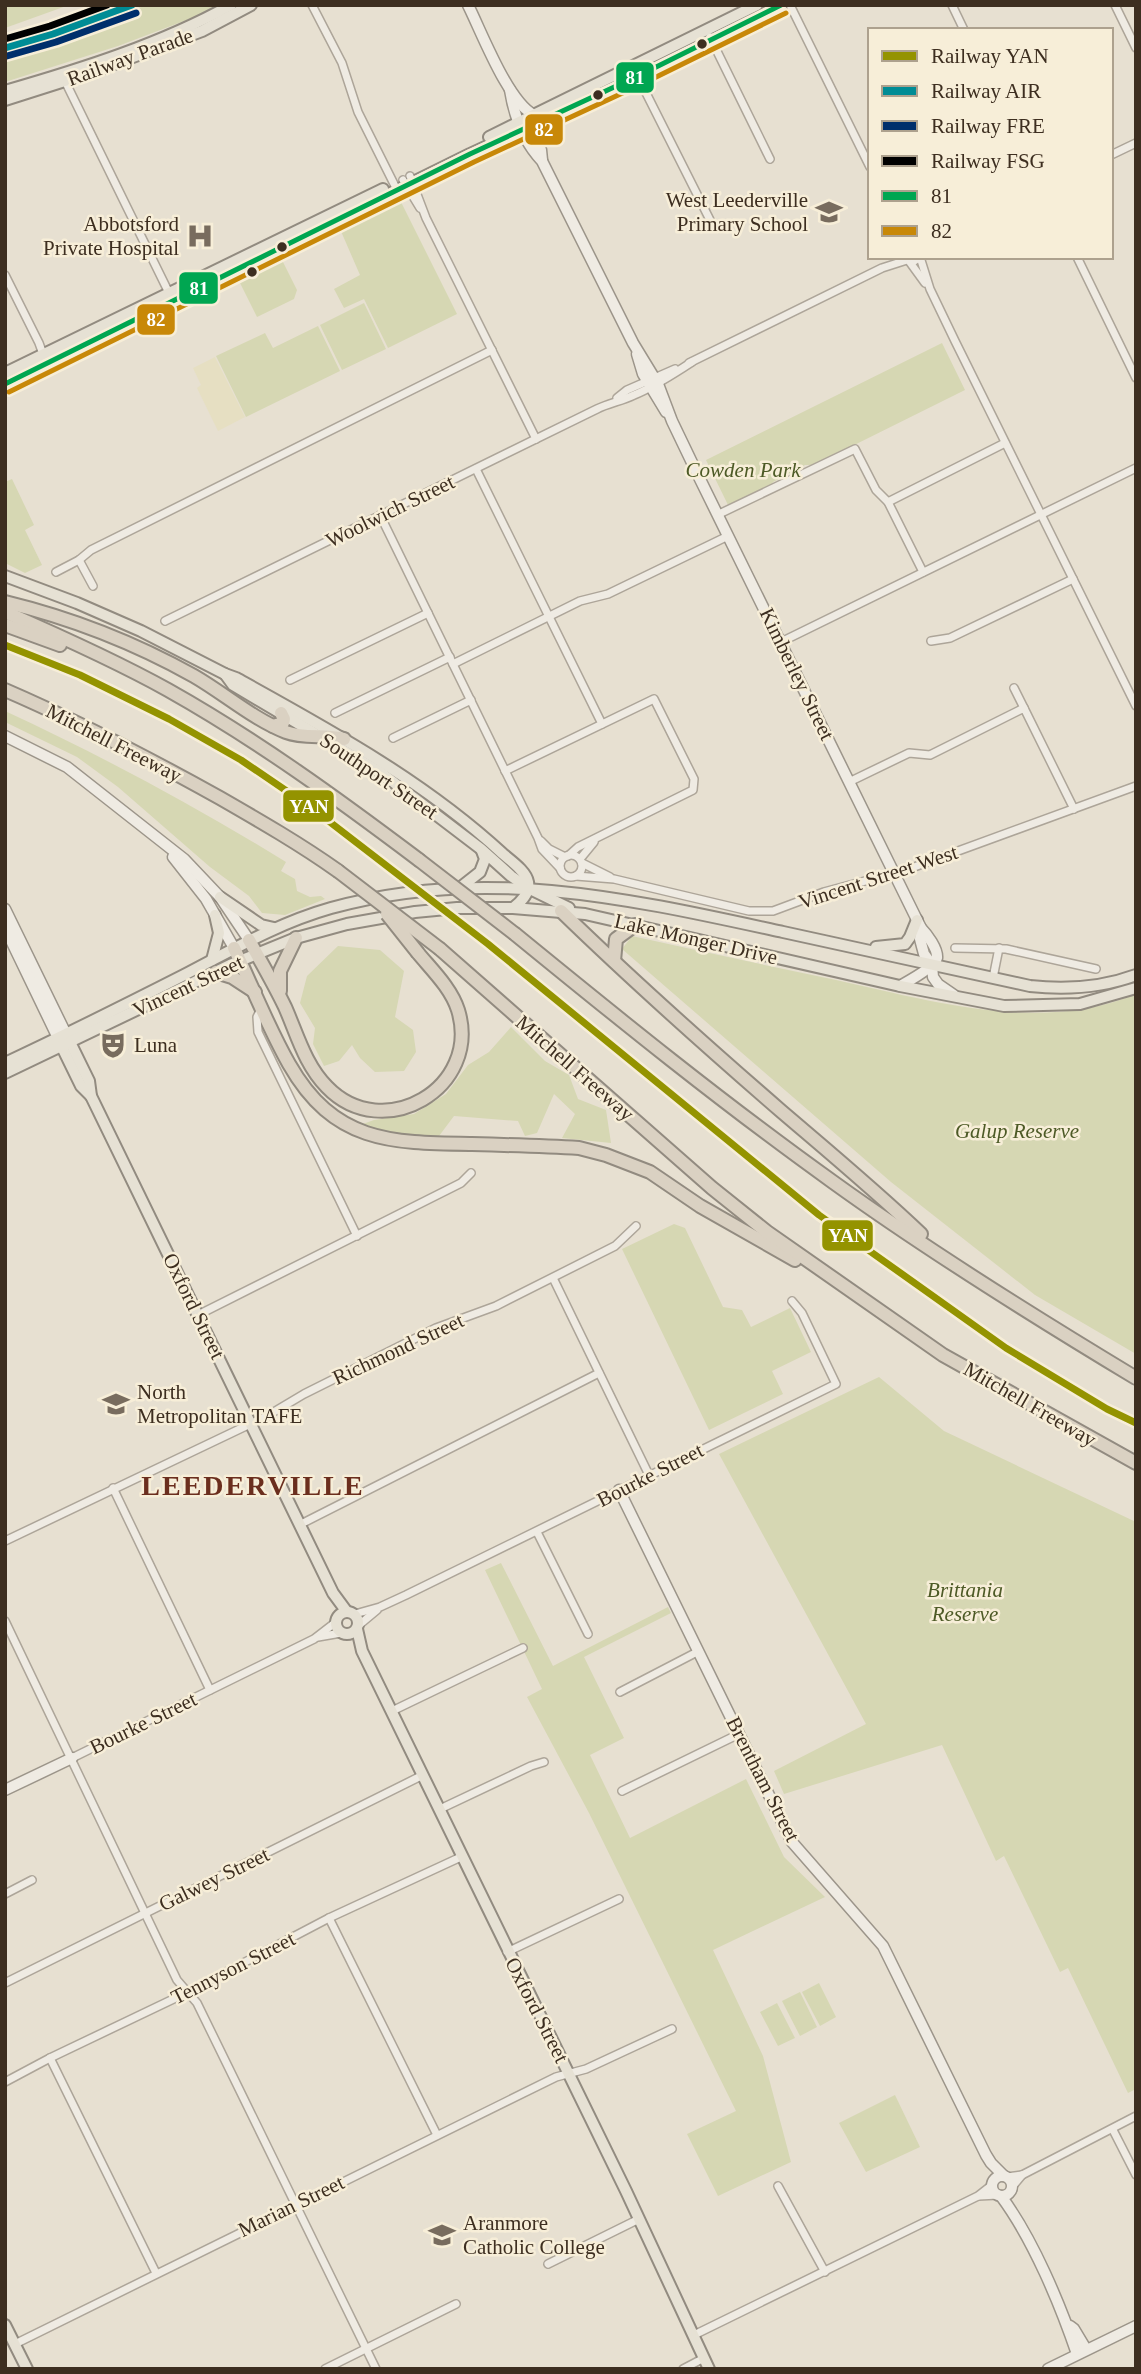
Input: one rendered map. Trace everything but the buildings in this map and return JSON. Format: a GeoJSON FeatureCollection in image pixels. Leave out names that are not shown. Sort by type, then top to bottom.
{"type":"FeatureCollection","features":[{"type":"Feature","properties":{"kind":"highway"},"geometry":{"type":"LineString","coordinates":[[5,602],[73,622],[128,643],[197,677],[273,726],[290,733],[344,739]]}},
{"type":"Feature","properties":{"kind":"highway"},"geometry":{"type":"LineString","coordinates":[[5,612],[129,669],[216,718],[282,760],[419,860],[835,1184],[1074,1341],[1136,1378]]}},
{"type":"Feature","properties":{"kind":"highway"},"geometry":{"type":"LineString","coordinates":[[5,625],[129,669]]}},
{"type":"Feature","properties":{"kind":"highway","name":"Mitchell Freeway"},"geometry":{"type":"LineString","coordinates":[[5,690],[157,762],[271,827],[338,871],[440,949],[712,1188],[767,1232],[943,1355],[1136,1463]]}},
{"type":"Feature","properties":{"kind":"highway"},"geometry":{"type":"LineString","coordinates":[[273,726],[283,723],[281,713]]}},
{"type":"Feature","properties":{"kind":"highway"},"geometry":{"type":"LineString","coordinates":[[249,940],[284,1005],[308,1061],[328,1089],[352,1105],[379,1111],[409,1107],[442,1084],[451,1073],[462,1040],[458,1012],[443,983],[376,900]]}},
{"type":"Feature","properties":{"kind":"highway"},"geometry":{"type":"LineString","coordinates":[[561,911],[780,1110],[874,1188],[943,1256]]}},
{"type":"Feature","properties":{"kind":"highway"},"geometry":{"type":"LineString","coordinates":[[614,961],[615,939],[635,925]]}},
{"type":"Feature","properties":{"kind":"highway"},"geometry":{"type":"LineString","coordinates":[[284,1005],[280,971],[296,938]]}},
{"type":"Feature","properties":{"kind":"highway"},"geometry":{"type":"LineString","coordinates":[[234,948],[289,1065],[307,1090],[332,1115],[358,1131],[372,1137],[402,1143],[579,1148],[625,1162],[650,1172],[700,1206],[853,1294]]}},
{"type":"Feature","properties":{"kind":"highway"},"geometry":{"type":"LineString","coordinates":[[214,966],[256,993]]}},
{"type":"Feature","properties":{"kind":"main road","name":"Railway Parade"},"geometry":{"type":"LineString","coordinates":[[5,100],[198,23],[230,5]]}},
{"type":"Feature","properties":{"kind":"main road","name":"Railway Parade"},"geometry":{"type":"LineString","coordinates":[[5,91],[64,77],[202,31],[251,5]]}},
{"type":"Feature","properties":{"kind":"main road"},"geometry":{"type":"LineString","coordinates":[[709,35],[757,5]]}},
{"type":"Feature","properties":{"kind":"main road"},"geometry":{"type":"LineString","coordinates":[[742,12],[767,5]]}},
{"type":"Feature","properties":{"kind":"main road"},"geometry":{"type":"LineString","coordinates":[[5,384],[46,359],[526,122],[709,35],[782,5]]}},
{"type":"Feature","properties":{"kind":"main road"},"geometry":{"type":"LineString","coordinates":[[5,373],[46,359]]}},
{"type":"Feature","properties":{"kind":"main road","name":"Southport Street"},"geometry":{"type":"LineString","coordinates":[[8,575],[141,631],[236,678],[344,739],[443,804],[489,841],[524,873],[531,890],[581,913]]}},
{"type":"Feature","properties":{"kind":"main road","name":"Southport Street"},"geometry":{"type":"LineString","coordinates":[[225,674],[233,685],[380,772],[481,849],[511,876],[561,911]]}},
{"type":"Feature","properties":{"kind":"main road"},"geometry":{"type":"LineString","coordinates":[[460,888],[480,872],[485,859],[481,849]]}},
{"type":"Feature","properties":{"kind":"main road","name":"Lake Monger Drive"},"geometry":{"type":"LineString","coordinates":[[249,940],[331,908],[394,895],[460,888],[506,887],[642,902],[1030,986],[1092,987],[1136,975]]}},
{"type":"Feature","properties":{"kind":"main road"},"geometry":{"type":"LineString","coordinates":[[513,908],[531,890]]}},
{"type":"Feature","properties":{"kind":"main road"},"geometry":{"type":"LineString","coordinates":[[220,897],[261,925],[276,928]]}},
{"type":"Feature","properties":{"kind":"main road","name":"Southport Street"},"geometry":{"type":"LineString","coordinates":[[551,900],[561,911]]}},
{"type":"Feature","properties":{"kind":"main road","name":"Lake Monger Drive"},"geometry":{"type":"LineString","coordinates":[[256,953],[296,938],[347,924],[415,912],[457,908],[513,908],[581,913],[900,986],[1004,1006],[1080,1004],[1136,988]]}},
{"type":"Feature","properties":{"kind":"main road"},"geometry":{"type":"LineString","coordinates":[[214,966],[219,933],[215,915]]}},
{"type":"Feature","properties":{"kind":"main road"},"geometry":{"type":"LineString","coordinates":[[842,944],[877,947],[901,945],[919,924]]}},
{"type":"Feature","properties":{"kind":"main road","name":"Vincent Street"},"geometry":{"type":"LineString","coordinates":[[214,966],[234,948],[249,940]]}},
{"type":"Feature","properties":{"kind":"main road","name":"Vincent Street"},"geometry":{"type":"LineString","coordinates":[[5,1073],[64,1040],[214,966],[240,961],[256,953]]}},
{"type":"Feature","properties":{"kind":"main road","name":"Vincent Street"},"geometry":{"type":"LineString","coordinates":[[5,1063],[46,1044],[64,1040]]}},
{"type":"Feature","properties":{"kind":"main road","name":"Oxford Street"},"geometry":{"type":"LineString","coordinates":[[64,1040],[89,1081],[91,1096],[463,1856],[507,1952],[569,2074],[707,2364]]}},
{"type":"Feature","properties":{"kind":"main road"},"geometry":{"type":"LineString","coordinates":[[5,2325],[27,2369]]}},
{"type":"Feature","properties":{"kind":"street"},"geometry":{"type":"LineString","coordinates":[[312,5],[342,63],[358,112],[426,218],[536,439]]}},
{"type":"Feature","properties":{"kind":"street","name":"Kimberley Street"},"geometry":{"type":"LineString","coordinates":[[468,5],[510,90],[525,110],[535,153],[542,161],[634,342],[919,924],[930,941],[937,956],[932,965],[933,977],[938,984],[956,996]]}},
{"type":"Feature","properties":{"kind":"street"},"geometry":{"type":"LineString","coordinates":[[790,5],[868,163]]}},
{"type":"Feature","properties":{"kind":"street"},"geometry":{"type":"LineString","coordinates":[[952,5],[963,28]]}},
{"type":"Feature","properties":{"kind":"street"},"geometry":{"type":"LineString","coordinates":[[1115,5],[1136,48]]}},
{"type":"Feature","properties":{"kind":"street"},"geometry":{"type":"LineString","coordinates":[[709,35],[770,159]]}},
{"type":"Feature","properties":{"kind":"street"},"geometry":{"type":"LineString","coordinates":[[636,71],[711,222]]}},
{"type":"Feature","properties":{"kind":"street"},"geometry":{"type":"LineString","coordinates":[[64,77],[172,297]]}},
{"type":"Feature","properties":{"kind":"street","name":"Kimberley Street"},"geometry":{"type":"LineString","coordinates":[[510,90],[513,107],[526,122]]}},
{"type":"Feature","properties":{"kind":"street"},"geometry":{"type":"LineString","coordinates":[[1113,154],[1136,143]]}},
{"type":"Feature","properties":{"kind":"street","name":"Woolwich Street"},"geometry":{"type":"LineString","coordinates":[[882,268],[893,259]]}},
{"type":"Feature","properties":{"kind":"street"},"geometry":{"type":"LineString","coordinates":[[921,259],[930,289],[1136,706]]}},
{"type":"Feature","properties":{"kind":"street"},"geometry":{"type":"LineString","coordinates":[[1078,259],[1136,378]]}},
{"type":"Feature","properties":{"kind":"street"},"geometry":{"type":"LineString","coordinates":[[906,260],[930,289]]}},
{"type":"Feature","properties":{"kind":"street","name":"Woolwich Street"},"geometry":{"type":"LineString","coordinates":[[165,621],[614,401],[631,397],[652,382],[882,268],[906,260]]}},
{"type":"Feature","properties":{"kind":"street"},"geometry":{"type":"LineString","coordinates":[[5,275],[46,359]]}},
{"type":"Feature","properties":{"kind":"street"},"geometry":{"type":"LineString","coordinates":[[56,572],[91,550],[492,350]]}},
{"type":"Feature","properties":{"kind":"street"},"geometry":{"type":"LineString","coordinates":[[888,502],[1005,443]]}},
{"type":"Feature","properties":{"kind":"street"},"geometry":{"type":"LineString","coordinates":[[718,515],[855,449],[876,490],[888,502],[923,572]]}},
{"type":"Feature","properties":{"kind":"street"},"geometry":{"type":"LineString","coordinates":[[781,642],[1136,468]]}},
{"type":"Feature","properties":{"kind":"street"},"geometry":{"type":"LineString","coordinates":[[476,469],[602,724]]}},
{"type":"Feature","properties":{"kind":"street"},"geometry":{"type":"LineString","coordinates":[[380,515],[542,849],[564,875],[576,876],[582,871],[581,861],[575,855],[566,856],[549,849],[538,838]]}},
{"type":"Feature","properties":{"kind":"street"},"geometry":{"type":"LineString","coordinates":[[335,713],[580,601],[608,594],[728,536]]}},
{"type":"Feature","properties":{"kind":"street"},"geometry":{"type":"LineString","coordinates":[[79,560],[93,586]]}},
{"type":"Feature","properties":{"kind":"street"},"geometry":{"type":"LineString","coordinates":[[931,641],[950,638],[1073,579]]}},
{"type":"Feature","properties":{"kind":"street"},"geometry":{"type":"LineString","coordinates":[[290,680],[428,613]]}},
{"type":"Feature","properties":{"kind":"street"},"geometry":{"type":"LineString","coordinates":[[1014,688],[1074,809]]}},
{"type":"Feature","properties":{"kind":"street"},"geometry":{"type":"LineString","coordinates":[[505,771],[654,699],[694,779],[695,787],[691,792],[578,847],[566,856],[560,868]]}},
{"type":"Feature","properties":{"kind":"street"},"geometry":{"type":"LineString","coordinates":[[393,738],[471,700]]}},
{"type":"Feature","properties":{"kind":"street"},"geometry":{"type":"LineString","coordinates":[[849,782],[909,753],[930,755],[1024,708]]}},
{"type":"Feature","properties":{"kind":"street"},"geometry":{"type":"LineString","coordinates":[[5,736],[67,767],[184,859],[220,897],[249,940]]}},
{"type":"Feature","properties":{"kind":"street","name":"Vincent Street West"},"geometry":{"type":"LineString","coordinates":[[576,876],[614,879],[764,912],[895,873],[1136,786]]}},
{"type":"Feature","properties":{"kind":"street"},"geometry":{"type":"LineString","coordinates":[[152,833],[180,864],[234,948]]}},
{"type":"Feature","properties":{"kind":"street"},"geometry":{"type":"LineString","coordinates":[[581,861],[597,839]]}},
{"type":"Feature","properties":{"kind":"street","name":"Vincent Street West"},"geometry":{"type":"LineString","coordinates":[[581,861],[614,879]]}},
{"type":"Feature","properties":{"kind":"street","name":"Oxford Street"},"geometry":{"type":"LineString","coordinates":[[5,909],[64,1040]]}},
{"type":"Feature","properties":{"kind":"street","name":"Oxford Street"},"geometry":{"type":"LineString","coordinates":[[5,928],[64,1040]]}},
{"type":"Feature","properties":{"kind":"street"},"geometry":{"type":"LineString","coordinates":[[956,948],[999,948],[1096,969]]}},
{"type":"Feature","properties":{"kind":"street"},"geometry":{"type":"LineString","coordinates":[[993,978],[999,948]]}},
{"type":"Feature","properties":{"kind":"street"},"geometry":{"type":"LineString","coordinates":[[900,986],[932,965]]}},
{"type":"Feature","properties":{"kind":"street"},"geometry":{"type":"LineString","coordinates":[[262,1007],[256,1025],[357,1236]]}},
{"type":"Feature","properties":{"kind":"street"},"geometry":{"type":"LineString","coordinates":[[198,1315],[461,1183],[471,1174]]}},
{"type":"Feature","properties":{"kind":"street","name":"Richmond Street"},"geometry":{"type":"LineString","coordinates":[[5,1541],[251,1423],[436,1328],[496,1306],[553,1278],[615,1246],[636,1226]]}},
{"type":"Feature","properties":{"kind":"street"},"geometry":{"type":"LineString","coordinates":[[553,1278],[649,1475]]}},
{"type":"Feature","properties":{"kind":"street","name":"Bourke Street"},"geometry":{"type":"LineString","coordinates":[[5,1790],[836,1384],[802,1313],[792,1301]]}},
{"type":"Feature","properties":{"kind":"street"},"geometry":{"type":"LineString","coordinates":[[300,1524],[599,1373]]}},
{"type":"Feature","properties":{"kind":"street"},"geometry":{"type":"LineString","coordinates":[[113,1488],[210,1690]]}},
{"type":"Feature","properties":{"kind":"street","name":"Brentham Street"},"geometry":{"type":"LineString","coordinates":[[619,1490],[792,1842],[883,1946],[990,2163],[1005,2188],[1012,2211],[1082,2352]]}},
{"type":"Feature","properties":{"kind":"street"},"geometry":{"type":"LineString","coordinates":[[537,1532],[588,1634]]}},
{"type":"Feature","properties":{"kind":"street"},"geometry":{"type":"LineString","coordinates":[[5,1620],[177,1980],[197,2003],[376,2369]]}},
{"type":"Feature","properties":{"kind":"street"},"geometry":{"type":"LineString","coordinates":[[392,1711],[523,1648]]}},
{"type":"Feature","properties":{"kind":"street"},"geometry":{"type":"LineString","coordinates":[[620,1692],[699,1651]]}},
{"type":"Feature","properties":{"kind":"street"},"geometry":{"type":"LineString","coordinates":[[622,1791],[739,1734]]}},
{"type":"Feature","properties":{"kind":"street"},"geometry":{"type":"LineString","coordinates":[[440,1810],[544,1762]]}},
{"type":"Feature","properties":{"kind":"street","name":"Galwey Street"},"geometry":{"type":"LineString","coordinates":[[5,1983],[423,1775]]}},
{"type":"Feature","properties":{"kind":"street","name":"Tennyson Street"},"geometry":{"type":"LineString","coordinates":[[5,2082],[186,1993],[329,1918],[463,1856]]}},
{"type":"Feature","properties":{"kind":"street"},"geometry":{"type":"LineString","coordinates":[[5,1894],[32,1880]]}},
{"type":"Feature","properties":{"kind":"street"},"geometry":{"type":"LineString","coordinates":[[507,1952],[619,1899]]}},
{"type":"Feature","properties":{"kind":"street"},"geometry":{"type":"LineString","coordinates":[[329,1918],[437,2135]]}},
{"type":"Feature","properties":{"kind":"street","name":"Marian Street"},"geometry":{"type":"LineString","coordinates":[[15,2344],[556,2077],[586,2069],[672,2029]]}},
{"type":"Feature","properties":{"kind":"street"},"geometry":{"type":"LineString","coordinates":[[50,2058],[156,2273]]}},
{"type":"Feature","properties":{"kind":"street"},"geometry":{"type":"LineString","coordinates":[[694,2335],[978,2196],[1005,2188],[1022,2175],[1136,2116]]}},
{"type":"Feature","properties":{"kind":"street"},"geometry":{"type":"LineString","coordinates":[[1113,2130],[1136,2175]]}},
{"type":"Feature","properties":{"kind":"street","name":"Brentham Street"},"geometry":{"type":"LineString","coordinates":[[990,2163],[993,2183]]}},
{"type":"Feature","properties":{"kind":"street"},"geometry":{"type":"LineString","coordinates":[[993,2183],[993,2190],[1005,2188]]}},
{"type":"Feature","properties":{"kind":"street"},"geometry":{"type":"LineString","coordinates":[[978,2196],[993,2183]]}},
{"type":"Feature","properties":{"kind":"street"},"geometry":{"type":"LineString","coordinates":[[778,2186],[825,2272]]}},
{"type":"Feature","properties":{"kind":"street"},"geometry":{"type":"LineString","coordinates":[[548,2264],[639,2219]]}},
{"type":"Feature","properties":{"kind":"street"},"geometry":{"type":"LineString","coordinates":[[325,2369],[456,2304]]}},
{"type":"Feature","properties":{"kind":"street"},"geometry":{"type":"LineString","coordinates":[[1051,2368],[1136,2326]]}},
{"type":"Feature","properties":{"kind":"street"},"geometry":{"type":"LineString","coordinates":[[682,2369],[707,2364]]}},
{"type":"Feature","properties":{"kind":"shaded area"},"geometry":{"type":"Polygon","coordinates":[[[215,357],[245,417],[218,431],[197,388],[201,385],[193,368],[215,357]]]}},
{"type":"Feature","properties":{"kind":"green space"},"geometry":{"type":"Polygon","coordinates":[[[5,5],[69,5],[5,28],[5,5]]]}},
{"type":"Feature","properties":{"kind":"green space"},"geometry":{"type":"Polygon","coordinates":[[[147,5],[217,5],[192,18],[118,46],[5,82],[5,54],[147,5]]]}},
{"type":"Feature","properties":{"kind":"green space"},"geometry":{"type":"Polygon","coordinates":[[[400,200],[457,314],[388,348],[364,299],[344,308],[334,289],[360,275],[340,229],[400,200]]]}},
{"type":"Feature","properties":{"kind":"green space"},"geometry":{"type":"Polygon","coordinates":[[[281,258],[297,290],[294,299],[257,317],[238,279],[281,258]]]}},
{"type":"Feature","properties":{"kind":"green space"},"geometry":{"type":"Polygon","coordinates":[[[364,303],[386,349],[342,370],[320,325],[364,303]]]}},
{"type":"Feature","properties":{"kind":"green space"},"geometry":{"type":"Polygon","coordinates":[[[318,326],[340,371],[246,417],[216,356],[265,333],[273,348],[318,326]]]}},
{"type":"Feature","properties":{"kind":"green space","name":"Cowden Park"},"geometry":{"type":"Polygon","coordinates":[[[942,343],[965,390],[814,465],[805,465],[773,482],[771,487],[729,507],[706,460],[942,343]]]}},
{"type":"Feature","properties":{"kind":"green space"},"geometry":{"type":"Polygon","coordinates":[[[12,479],[34,525],[25,530],[42,565],[25,573],[5,563],[5,482],[12,479]]]}},
{"type":"Feature","properties":{"kind":"green space"},"geometry":{"type":"Polygon","coordinates":[[[5,711],[113,764],[252,841],[286,862],[281,871],[295,879],[297,891],[310,897],[321,896],[325,899],[285,915],[262,913],[249,896],[210,867],[118,787],[77,757],[5,722],[5,711]]]}},
{"type":"Feature","properties":{"kind":"green space","name":"Galup Reserve"},"geometry":{"type":"Polygon","coordinates":[[[632,936],[910,997],[986,1010],[1062,1012],[1099,1006],[1136,994],[1136,1354],[1035,1295],[891,1182],[622,949],[632,936]]]}},
{"type":"Feature","properties":{"kind":"green space"},"geometry":{"type":"Polygon","coordinates":[[[338,946],[380,950],[404,971],[395,1017],[413,1030],[416,1052],[404,1071],[375,1072],[360,1058],[352,1045],[339,1061],[324,1066],[313,1044],[315,1028],[300,1003],[307,976],[338,946]]]}},
{"type":"Feature","properties":{"kind":"green space"},"geometry":{"type":"Polygon","coordinates":[[[511,1027],[545,1061],[569,1075],[578,1099],[606,1110],[611,1143],[562,1138],[575,1114],[554,1094],[537,1133],[525,1136],[518,1121],[454,1116],[439,1136],[393,1135],[360,1125],[374,1120],[414,1114],[446,1094],[468,1065],[489,1052],[511,1027]]]}},
{"type":"Feature","properties":{"kind":"green space"},"geometry":{"type":"Polygon","coordinates":[[[674,1224],[685,1228],[723,1307],[742,1310],[751,1327],[790,1308],[811,1352],[772,1371],[783,1394],[709,1430],[622,1249],[674,1224]]]}},
{"type":"Feature","properties":{"kind":"green space","name":"Brittania Reserve"},"geometry":{"type":"Polygon","coordinates":[[[879,1377],[944,1431],[1136,1522],[1136,2089],[1128,2093],[1068,1968],[1060,1972],[1004,1856],[996,1861],[942,1745],[784,1794],[774,1771],[866,1724],[719,1454],[879,1377]]]}},
{"type":"Feature","properties":{"kind":"green space"},"geometry":{"type":"Polygon","coordinates":[[[501,1563],[553,1666],[668,1607],[671,1613],[584,1657],[624,1738],[590,1755],[630,1838],[746,1779],[784,1857],[825,1897],[713,1950],[763,2056],[791,2162],[718,2196],[687,2134],[736,2111],[589,1813],[527,1697],[542,1689],[485,1570],[501,1563]]]}},
{"type":"Feature","properties":{"kind":"green space"},"geometry":{"type":"Polygon","coordinates":[[[819,1983],[836,2017],[820,2026],[802,1992],[819,1983]]]}},
{"type":"Feature","properties":{"kind":"green space"},"geometry":{"type":"Polygon","coordinates":[[[800,1992],[817,2027],[800,2036],[782,2001],[800,1992]]]}},
{"type":"Feature","properties":{"kind":"green space"},"geometry":{"type":"Polygon","coordinates":[[[777,2003],[795,2038],[778,2046],[760,2012],[777,2003]]]}},
{"type":"Feature","properties":{"kind":"green space"},"geometry":{"type":"Polygon","coordinates":[[[895,2095],[920,2147],[866,2172],[839,2123],[895,2095]]]}},
{"type":"Feature","properties":{"kind":"rail line","name":"FSG"},"geometry":{"type":"LineString","coordinates":[[5,39],[107,5]]}},
{"type":"Feature","properties":{"kind":"rail line","name":"AIR"},"geometry":{"type":"LineString","coordinates":[[5,48],[53,34],[132,5]]}},
{"type":"Feature","properties":{"kind":"rail line","name":"FRE"},"geometry":{"type":"LineString","coordinates":[[7,56],[56,42],[136,13]]}},
{"type":"Feature","properties":{"kind":"rail line","name":"YAN"},"geometry":{"type":"LineString","coordinates":[[5,645],[80,675],[169,719],[241,760],[313,809],[488,944],[819,1215],[1006,1348],[1107,1409],[1136,1423]]}},
{"type":"Feature","properties":{"kind":"transit line","name":"81"},"geometry":{"type":"LineString","coordinates":[[5,384],[470,154],[638,76],[781,5]]}},
{"type":"Feature","properties":{"kind":"transit line","name":"82"},"geometry":{"type":"LineString","coordinates":[[9,392],[474,162],[786,13]]}},
{"type":"Feature","properties":{"kind":"place","name":"West Leederville Primary School"},"geometry":{"type":"Point","coordinates":[829,212]}},
{"type":"Feature","properties":{"kind":"place","name":"Abbotsford Private Hospital"},"geometry":{"type":"Point","coordinates":[200,236]}},
{"type":"Feature","properties":{"kind":"place","name":"Luna"},"geometry":{"type":"Point","coordinates":[113,1045]}},
{"type":"Feature","properties":{"kind":"place","name":"North Metropolitan TAFE"},"geometry":{"type":"Point","coordinates":[116,1404]}},
{"type":"Feature","properties":{"kind":"place","name":"Aranmore Catholic College"},"geometry":{"type":"Point","coordinates":[442,2235]}},
{"type":"Feature","properties":{"kind":"district","name":"LEEDERVILLE"},"geometry":{"type":"Point","coordinates":[253,1485]}}]}
